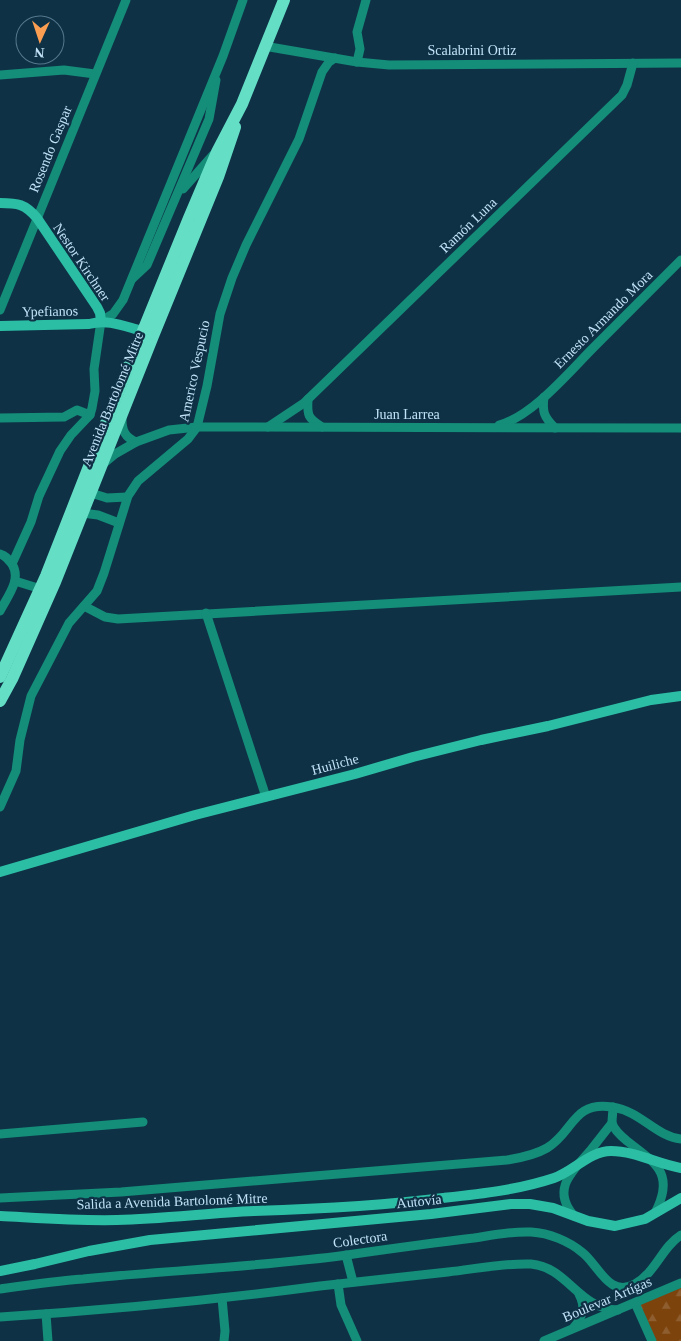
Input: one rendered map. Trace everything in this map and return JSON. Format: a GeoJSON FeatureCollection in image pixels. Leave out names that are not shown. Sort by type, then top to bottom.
{"type":"FeatureCollection","features":[{"type":"Feature","properties":{"kind":"main road","name":"Avenida Bartolomé Mitre"},"geometry":{"type":"LineString","coordinates":[[0,701],[42,613],[91,493],[232,141],[242,104],[281,3]]}},
{"type":"Feature","properties":{"kind":"main road","name":"Avenida Bartolomé Mitre"},"geometry":{"type":"LineString","coordinates":[[0,677],[41,589],[142,331],[218,150],[242,104]]}},
{"type":"Feature","properties":{"kind":"street","name":"Rosendo Gaspar"},"geometry":{"type":"LineString","coordinates":[[0,310],[126,0]]}},
{"type":"Feature","properties":{"kind":"street"},"geometry":{"type":"LineString","coordinates":[[12,564],[31,522],[39,496],[60,451],[71,435],[90,415],[94,400],[94,369],[101,321],[113,314],[119,307],[131,280],[218,67],[243,0]]}},
{"type":"Feature","properties":{"kind":"street"},"geometry":{"type":"LineString","coordinates":[[356,62],[360,49],[358,32],[366,0]]}},
{"type":"Feature","properties":{"kind":"street","name":"Scalabrini Ortiz"},"geometry":{"type":"LineString","coordinates":[[264,46],[356,62],[389,65],[681,63]]}},
{"type":"Feature","properties":{"kind":"street","name":"Americo Vespucio"},"geometry":{"type":"LineString","coordinates":[[0,807],[16,771],[20,740],[31,696],[69,623],[93,596],[100,585],[127,497],[138,481],[188,439],[197,428],[220,314],[232,278],[246,245],[299,139],[317,81],[329,62],[335,58]]}},
{"type":"Feature","properties":{"kind":"street","name":"Ramón Luna"},"geometry":{"type":"LineString","coordinates":[[268,427],[308,399],[622,95],[633,63]]}},
{"type":"Feature","properties":{"kind":"street"},"geometry":{"type":"LineString","coordinates":[[131,280],[147,265],[210,119],[218,67]]}},
{"type":"Feature","properties":{"kind":"street"},"geometry":{"type":"LineString","coordinates":[[0,74],[64,70],[95,74]]}},
{"type":"Feature","properties":{"kind":"street"},"geometry":{"type":"LineString","coordinates":[[176,198],[218,150]]}},
{"type":"Feature","properties":{"kind":"street","name":"Nestor Kirchner"},"geometry":{"type":"LineString","coordinates":[[0,203],[15,203],[25,206],[36,218],[97,307],[101,321],[142,331]]}},
{"type":"Feature","properties":{"kind":"street","name":"Ernesto Armando Mora"},"geometry":{"type":"LineString","coordinates":[[490,427],[506,423],[544,397],[681,260]]}},
{"type":"Feature","properties":{"kind":"street","name":"Ypefianos"},"geometry":{"type":"LineString","coordinates":[[0,326],[89,324],[101,321]]}},
{"type":"Feature","properties":{"kind":"street"},"geometry":{"type":"LineString","coordinates":[[544,397],[543,408],[546,419],[555,428]]}},
{"type":"Feature","properties":{"kind":"street"},"geometry":{"type":"LineString","coordinates":[[308,399],[307,411],[311,420],[322,427]]}},
{"type":"Feature","properties":{"kind":"street"},"geometry":{"type":"LineString","coordinates":[[0,418],[64,417],[78,410],[90,415]]}},
{"type":"Feature","properties":{"kind":"street"},"geometry":{"type":"LineString","coordinates":[[122,412],[124,434],[136,442]]}},
{"type":"Feature","properties":{"kind":"street","name":"Juan Larrea"},"geometry":{"type":"LineString","coordinates":[[101,466],[115,454],[136,442],[169,430],[197,428],[681,428]]}},
{"type":"Feature","properties":{"kind":"street"},"geometry":{"type":"LineString","coordinates":[[91,493],[107,498],[127,497]]}},
{"type":"Feature","properties":{"kind":"street"},"geometry":{"type":"LineString","coordinates":[[82,514],[98,514],[118,523]]}},
{"type":"Feature","properties":{"kind":"street"},"geometry":{"type":"LineString","coordinates":[[0,554],[7,557],[16,573],[15,581],[0,611]]}},
{"type":"Feature","properties":{"kind":"street"},"geometry":{"type":"LineString","coordinates":[[15,581],[41,589]]}},
{"type":"Feature","properties":{"kind":"street"},"geometry":{"type":"LineString","coordinates":[[84,606],[105,617],[118,619],[681,587]]}},
{"type":"Feature","properties":{"kind":"street"},"geometry":{"type":"LineString","coordinates":[[206,613],[266,797]]}},
{"type":"Feature","properties":{"kind":"street","name":"Huiliche"},"geometry":{"type":"LineString","coordinates":[[0,872],[195,815],[450,748],[651,700],[681,696]]}},
{"type":"Feature","properties":{"kind":"street"},"geometry":{"type":"LineString","coordinates":[[0,1198],[121,1192],[521,1158],[547,1148],[556,1142],[581,1112],[598,1106],[613,1107],[631,1112],[663,1133],[681,1140]]}},
{"type":"Feature","properties":{"kind":"street"},"geometry":{"type":"LineString","coordinates":[[574,1216],[565,1202],[565,1184],[572,1170],[612,1123],[613,1107]]}},
{"type":"Feature","properties":{"kind":"street"},"geometry":{"type":"LineString","coordinates":[[0,1134],[143,1122]]}},
{"type":"Feature","properties":{"kind":"street"},"geometry":{"type":"LineString","coordinates":[[612,1123],[622,1137],[652,1161],[661,1173],[664,1183],[664,1194],[655,1213]]}},
{"type":"Feature","properties":{"kind":"street","name":"Autovía"},"geometry":{"type":"LineString","coordinates":[[314,1210],[438,1199],[510,1190],[555,1177],[572,1170],[594,1154],[606,1151],[622,1152],[681,1168]]}},
{"type":"Feature","properties":{"kind":"street","name":"Autovía"},"geometry":{"type":"LineString","coordinates":[[0,1271],[89,1251],[150,1240],[421,1215],[511,1204],[530,1204],[553,1208],[604,1225],[615,1226],[645,1219],[681,1198]]}},
{"type":"Feature","properties":{"kind":"street","name":"Salida a Avenida Bartolomé Mitre"},"geometry":{"type":"LineString","coordinates":[[0,1216],[117,1220],[314,1210]]}},
{"type":"Feature","properties":{"kind":"street","name":"Colectora"},"geometry":{"type":"LineString","coordinates":[[0,1289],[82,1279],[243,1266],[346,1255],[508,1233],[539,1233],[560,1239],[577,1248],[592,1261],[604,1279],[617,1288],[625,1288],[635,1284],[650,1273],[672,1242],[681,1235]]}},
{"type":"Feature","properties":{"kind":"street"},"geometry":{"type":"LineString","coordinates":[[346,1255],[353,1282]]}},
{"type":"Feature","properties":{"kind":"street"},"geometry":{"type":"LineString","coordinates":[[0,1317],[222,1298],[504,1265],[531,1264],[559,1275],[579,1294],[600,1307],[618,1310]]}},
{"type":"Feature","properties":{"kind":"street","name":"Boulevar Artígas"},"geometry":{"type":"LineString","coordinates":[[544,1341],[681,1283]]}},
{"type":"Feature","properties":{"kind":"street"},"geometry":{"type":"LineString","coordinates":[[338,1284],[341,1305],[356,1341]]}},
{"type":"Feature","properties":{"kind":"street"},"geometry":{"type":"LineString","coordinates":[[572,1329],[582,1316],[584,1310],[583,1301],[579,1294]]}},
{"type":"Feature","properties":{"kind":"street"},"geometry":{"type":"LineString","coordinates":[[222,1298],[224,1341]]}},
{"type":"Feature","properties":{"kind":"street"},"geometry":{"type":"LineString","coordinates":[[635,1303],[652,1341]]}},
{"type":"Feature","properties":{"kind":"street"},"geometry":{"type":"LineString","coordinates":[[46,1314],[48,1341]]}},
{"type":"Feature","properties":{"kind":"green space"},"geometry":{"type":"Polygon","coordinates":[[[681,1283],[681,1341],[652,1341],[635,1303],[681,1283]]]}}]}
